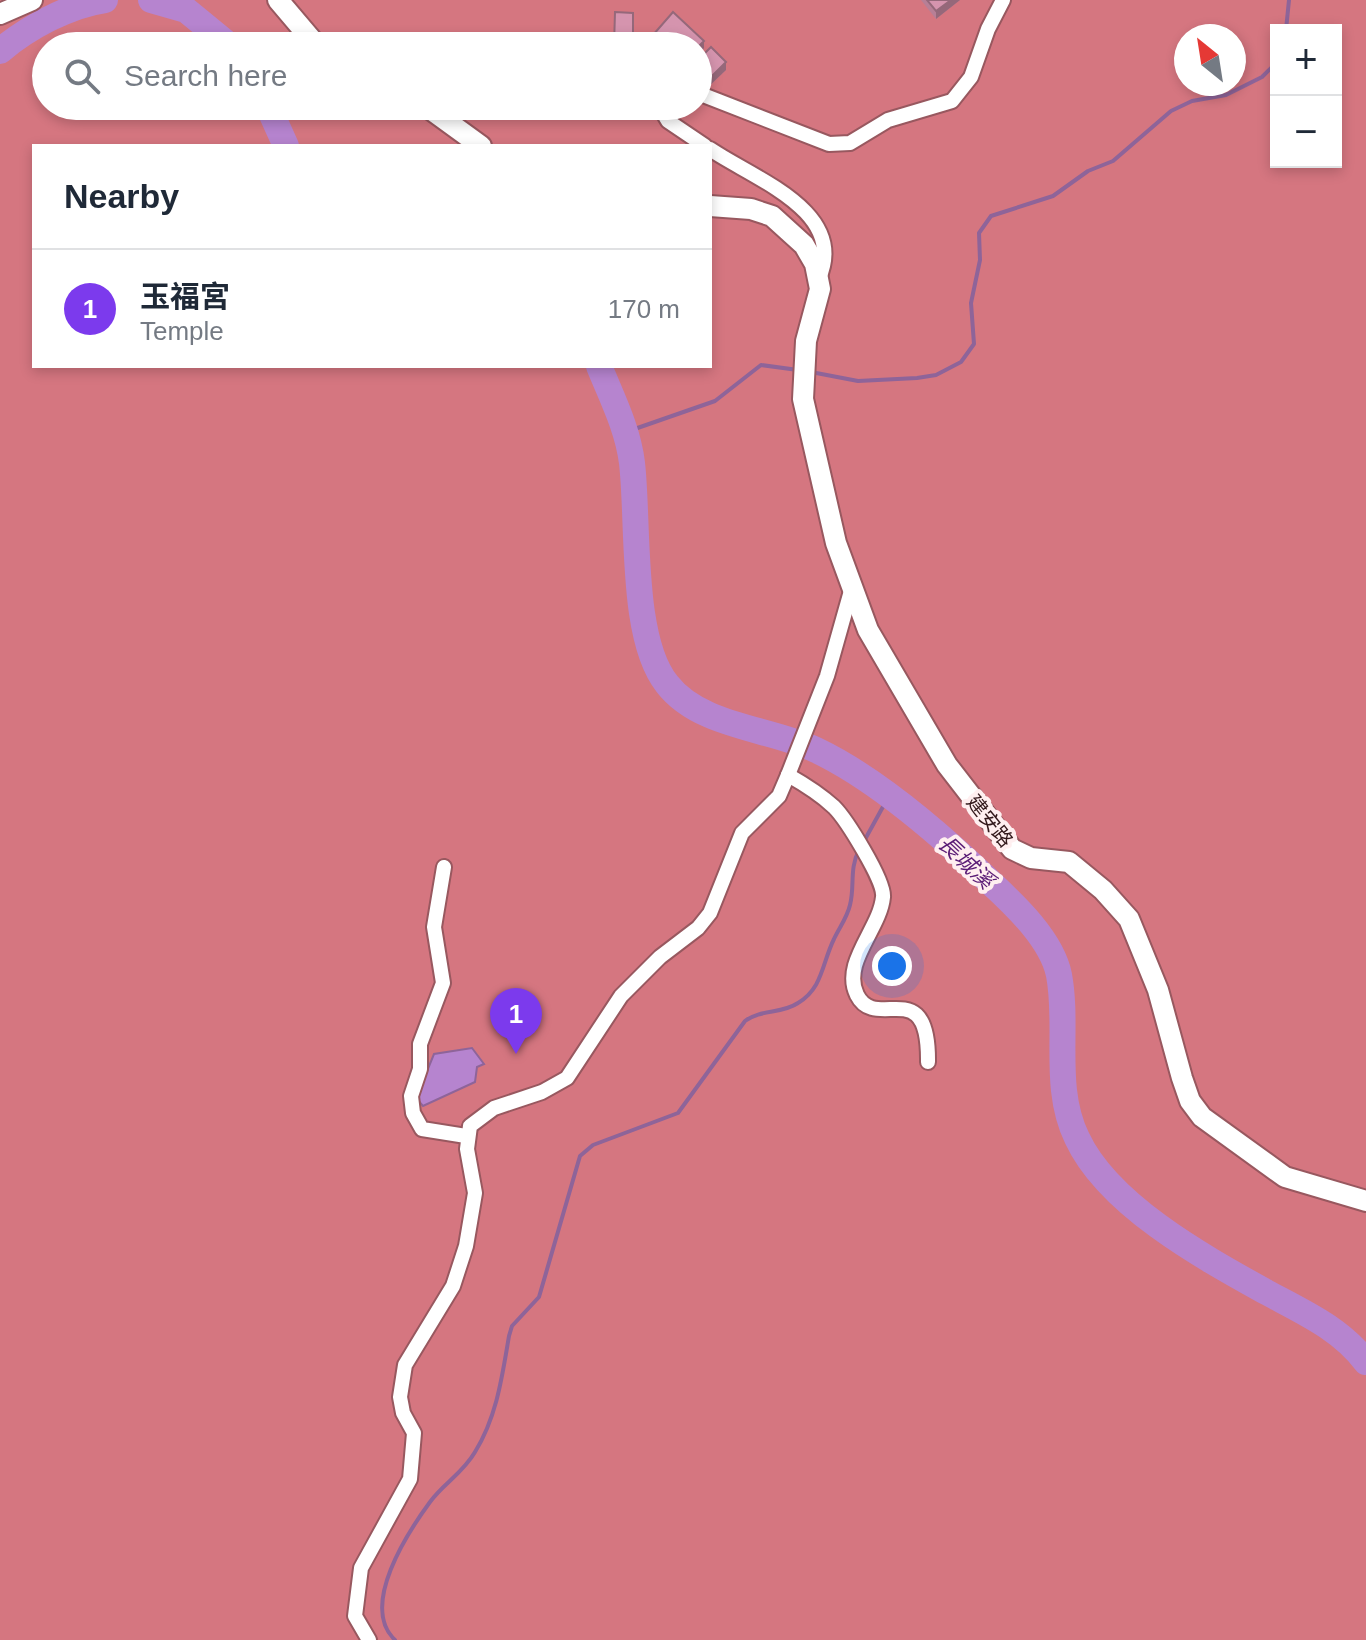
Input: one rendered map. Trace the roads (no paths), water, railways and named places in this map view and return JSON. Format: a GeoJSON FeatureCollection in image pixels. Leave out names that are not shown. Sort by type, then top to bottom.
{"type":"FeatureCollection","features":[{"type":"Feature","properties":{"kind":"street"},"geometry":{"type":"LineString","coordinates":[[0,14],[32,0]]}},
{"type":"Feature","properties":{"kind":"street"},"geometry":{"type":"LineString","coordinates":[[278,0],[305,32]]}},
{"type":"Feature","properties":{"kind":"street"},"geometry":{"type":"LineString","coordinates":[[712,98],[829,144],[850,143],[888,120],[942,106],[963,91],[1003,0]]}},
{"type":"Feature","properties":{"kind":"street"},"geometry":{"type":"LineString","coordinates":[[445,120],[478,144]]}},
{"type":"Feature","properties":{"kind":"street"},"geometry":{"type":"LineString","coordinates":[[667,120],[702,144]]}},
{"type":"Feature","properties":{"kind":"street"},"geometry":{"type":"LineString","coordinates":[[712,150],[797,201],[826,248],[827,259],[819,278]]}},
{"type":"Feature","properties":{"kind":"street"},"geometry":{"type":"LineString","coordinates":[[712,206],[751,209],[772,216],[804,245],[819,278]]}},
{"type":"Feature","properties":{"kind":"street","name":"建安路"},"geometry":{"type":"LineString","coordinates":[[819,278],[804,352],[807,424],[851,591],[896,683],[947,765],[1002,838],[1021,854],[1069,862],[1103,890],[1129,919],[1158,990],[1176,1061],[1195,1109],[1218,1131],[1274,1171],[1366,1201]]}},
{"type":"Feature","properties":{"kind":"street"},"geometry":{"type":"LineString","coordinates":[[369,1640],[355,1616],[361,1568],[405,1492],[414,1463],[414,1433],[401,1406],[405,1365],[453,1286],[466,1246],[475,1193],[466,1136],[470,1126],[494,1108],[542,1092],[567,1078],[621,996],[660,957],[698,928],[710,913],[742,833],[779,796],[827,676],[851,591]]}},
{"type":"Feature","properties":{"kind":"street"},"geometry":{"type":"LineString","coordinates":[[790,769],[833,807],[880,877],[882,903],[856,965],[853,985],[861,1001],[869,1006],[907,1010],[920,1018],[928,1036],[928,1062]]}},
{"type":"Feature","properties":{"kind":"street"},"geometry":{"type":"LineString","coordinates":[[444,867],[434,927],[443,983],[420,1044],[420,1069],[411,1104],[422,1129],[466,1136]]}},
{"type":"Feature","properties":{"kind":"waterway","name":"長城溪"},"geometry":{"type":"LineString","coordinates":[[0,51],[49,19],[105,0]]}},
{"type":"Feature","properties":{"kind":"waterway","name":"長城溪"},"geometry":{"type":"LineString","coordinates":[[151,0],[186,10],[213,32]]}},
{"type":"Feature","properties":{"kind":"waterway"},"geometry":{"type":"LineString","coordinates":[[1287,24],[1289,0]]}},
{"type":"Feature","properties":{"kind":"waterway"},"geometry":{"type":"LineString","coordinates":[[811,372],[858,381],[917,378],[936,375],[961,362],[974,344],[971,303],[980,260],[979,233],[991,216],[1053,196],[1088,171],[1113,161],[1171,111],[1192,101],[1226,95],[1262,77],[1270,69]]}},
{"type":"Feature","properties":{"kind":"waterway","name":"長城溪"},"geometry":{"type":"LineString","coordinates":[[274,120],[285,144]]}},
{"type":"Feature","properties":{"kind":"waterway"},"geometry":{"type":"LineString","coordinates":[[626,432],[715,401],[761,365],[798,370]]}},
{"type":"Feature","properties":{"kind":"waterway","name":"長城溪"},"geometry":{"type":"LineString","coordinates":[[600,368],[630,450],[642,610],[655,664],[667,684],[681,698],[717,718],[816,750],[862,776],[929,827],[1010,901],[1041,936],[1055,962],[1062,995],[1065,1098],[1069,1119],[1091,1162],[1134,1207],[1160,1227],[1214,1263],[1320,1322],[1345,1340],[1366,1362]]}},
{"type":"Feature","properties":{"kind":"waterway"},"geometry":{"type":"LineString","coordinates":[[863,843],[890,794]]}},
{"type":"Feature","properties":{"kind":"waterway"},"geometry":{"type":"LineString","coordinates":[[395,1640],[385,1626],[382,1608],[384,1589],[391,1570],[421,1515],[470,1459],[489,1424],[512,1326],[539,1297],[580,1156],[593,1145],[678,1113],[745,1021],[785,1009],[806,997],[821,974],[849,910],[854,864],[859,850]]}},
{"type":"Feature","properties":{"kind":"place","name":"玉福宮"},"geometry":{"type":"Point","coordinates":[516,1054]}}]}
